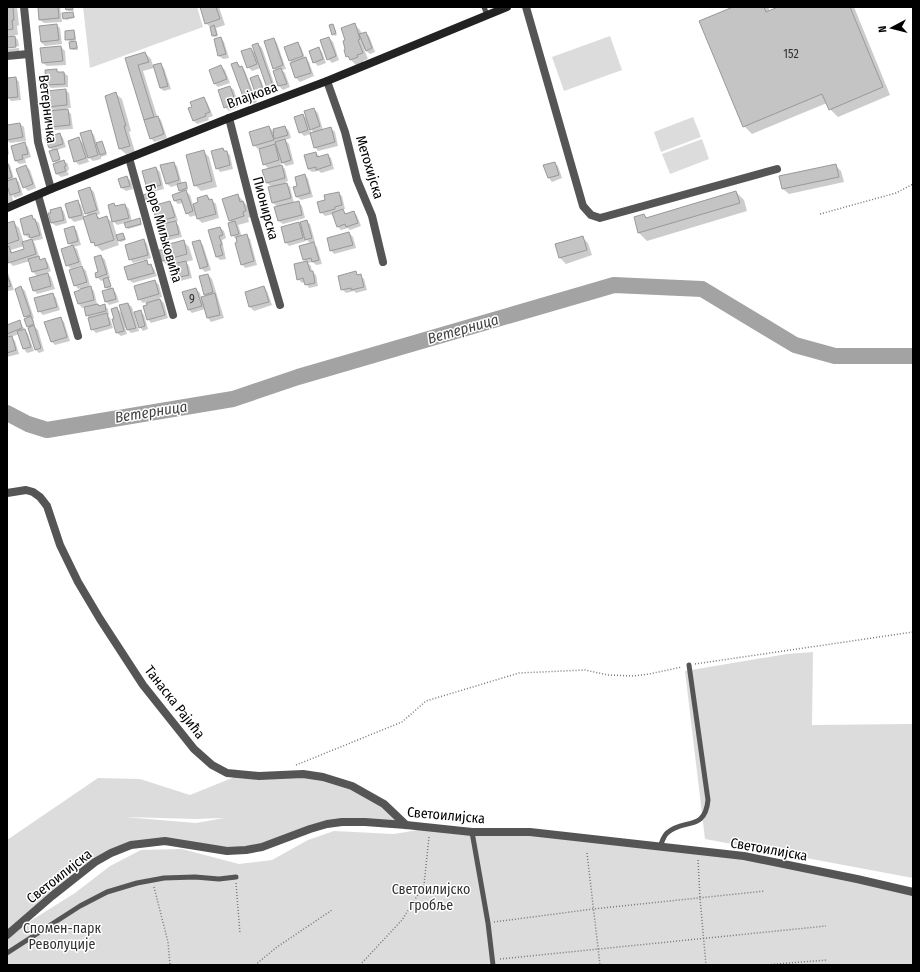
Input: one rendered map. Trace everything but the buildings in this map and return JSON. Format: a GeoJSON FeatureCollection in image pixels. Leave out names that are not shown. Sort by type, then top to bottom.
{"type":"FeatureCollection","features":[{"type":"Feature","properties":{"kind":"main road","name":"Влајкова"},"geometry":{"type":"LineString","coordinates":[[7,208],[51,188],[327,81],[485,11],[507,7]]}},
{"type":"Feature","properties":{"kind":"street","name":"Ветерничка"},"geometry":{"type":"LineString","coordinates":[[24,7],[38,142],[51,188]]}},
{"type":"Feature","properties":{"kind":"street"},"geometry":{"type":"LineString","coordinates":[[526,7],[583,206],[592,215],[600,218],[777,169]]}},
{"type":"Feature","properties":{"kind":"street"},"geometry":{"type":"LineString","coordinates":[[7,56],[28,54]]}},
{"type":"Feature","properties":{"kind":"street","name":"Метохијска"},"geometry":{"type":"LineString","coordinates":[[327,81],[345,132],[357,180],[372,216],[383,262]]}},
{"type":"Feature","properties":{"kind":"street","name":"Пионирска"},"geometry":{"type":"LineString","coordinates":[[229,118],[254,216],[280,305]]}},
{"type":"Feature","properties":{"kind":"street","name":"Боре Миљковића"},"geometry":{"type":"LineString","coordinates":[[129,158],[173,315]]}},
{"type":"Feature","properties":{"kind":"street"},"geometry":{"type":"LineString","coordinates":[[38,195],[78,336]]}},
{"type":"Feature","properties":{"kind":"street","name":"Танаска Рајића"},"geometry":{"type":"LineString","coordinates":[[7,493],[26,490],[33,492],[40,497],[47,506],[60,545],[78,582],[100,619],[143,685],[194,749],[212,765],[228,773],[259,776],[303,774],[323,777],[352,786],[384,804],[406,825]]}},
{"type":"Feature","properties":{"kind":"street","name":"Светоилијска"},"geometry":{"type":"LineString","coordinates":[[7,935],[52,896],[95,862],[130,845],[165,840],[227,851],[246,850],[262,847],[327,824],[342,822],[406,825],[472,832],[530,832],[744,856],[913,892]]}},
{"type":"Feature","properties":{"kind":"lane"},"geometry":{"type":"LineString","coordinates":[[660,847],[668,832],[676,828],[692,824],[700,819],[707,809],[708,800],[689,665]]}},
{"type":"Feature","properties":{"kind":"lane"},"geometry":{"type":"LineString","coordinates":[[472,832],[488,923],[492,962]]}},
{"type":"Feature","properties":{"kind":"lane"},"geometry":{"type":"LineString","coordinates":[[7,953],[80,906],[107,892],[137,883],[164,878],[195,877],[219,879],[236,877]]}},
{"type":"Feature","properties":{"kind":"path"},"geometry":{"type":"LineString","coordinates":[[820,214],[896,193],[913,184]]}},
{"type":"Feature","properties":{"kind":"path"},"geometry":{"type":"LineString","coordinates":[[292,767],[402,722],[426,701],[519,673],[585,670],[633,676],[689,665],[913,632]]}},
{"type":"Feature","properties":{"kind":"path"},"geometry":{"type":"LineString","coordinates":[[360,965],[402,920],[424,885],[430,828]]}},
{"type":"Feature","properties":{"kind":"path"},"geometry":{"type":"LineString","coordinates":[[587,853],[600,965]]}},
{"type":"Feature","properties":{"kind":"path"},"geometry":{"type":"LineString","coordinates":[[698,860],[706,965]]}},
{"type":"Feature","properties":{"kind":"path"},"geometry":{"type":"LineString","coordinates":[[236,877],[240,934]]}},
{"type":"Feature","properties":{"kind":"path"},"geometry":{"type":"LineString","coordinates":[[152,880],[168,942],[170,965]]}},
{"type":"Feature","properties":{"kind":"path"},"geometry":{"type":"LineString","coordinates":[[488,923],[593,909],[764,891]]}},
{"type":"Feature","properties":{"kind":"path"},"geometry":{"type":"LineString","coordinates":[[256,965],[277,947],[332,910]]}},
{"type":"Feature","properties":{"kind":"path"},"geometry":{"type":"LineString","coordinates":[[492,962],[598,949],[826,926]]}},
{"type":"Feature","properties":{"kind":"path"},"geometry":{"type":"LineString","coordinates":[[765,965],[826,960]]}},
{"type":"Feature","properties":{"kind":"green space"},"geometry":{"type":"Polygon","coordinates":[[[83,7],[197,7],[203,27],[90,68],[83,7]]]}},
{"type":"Feature","properties":{"kind":"green space"},"geometry":{"type":"Polygon","coordinates":[[[610,36],[622,70],[564,91],[552,57],[610,36]]]}},
{"type":"Feature","properties":{"kind":"green space"},"geometry":{"type":"Polygon","coordinates":[[[693,117],[701,137],[661,152],[654,132],[693,117]]]}},
{"type":"Feature","properties":{"kind":"green space"},"geometry":{"type":"Polygon","coordinates":[[[702,139],[709,159],[670,174],[662,154],[702,139]]]}},
{"type":"Feature","properties":{"kind":"green space"},"geometry":{"type":"Polygon","coordinates":[[[813,652],[812,725],[913,724],[913,878],[705,839],[685,671],[787,654],[813,652]]]}},
{"type":"Feature","properties":{"kind":"green space","name":"Светоилијско гробље"},"geometry":{"type":"Polygon","coordinates":[[[242,774],[323,777],[384,804],[406,825],[343,822],[246,850],[165,841],[111,853],[8,935],[75,893],[110,866],[141,850],[182,849],[239,864],[272,860],[308,840],[334,831],[394,834],[430,828],[530,832],[744,856],[913,892],[913,965],[7,965],[7,840],[98,778],[140,779],[190,795],[242,774]],[[124,817],[196,823],[224,818],[195,819],[124,817]]]}},
{"type":"Feature","properties":{"kind":"waterway","name":"Ветерница"},"geometry":{"type":"LineString","coordinates":[[7,413],[28,424],[47,430],[233,399],[298,377],[614,285],[702,289],[795,345],[835,356],[913,356]]}},
{"type":"Feature","properties":{"kind":"park label","name":"Спомен-парк Револуције"},"geometry":{"type":"Point","coordinates":[62,936]}}]}
